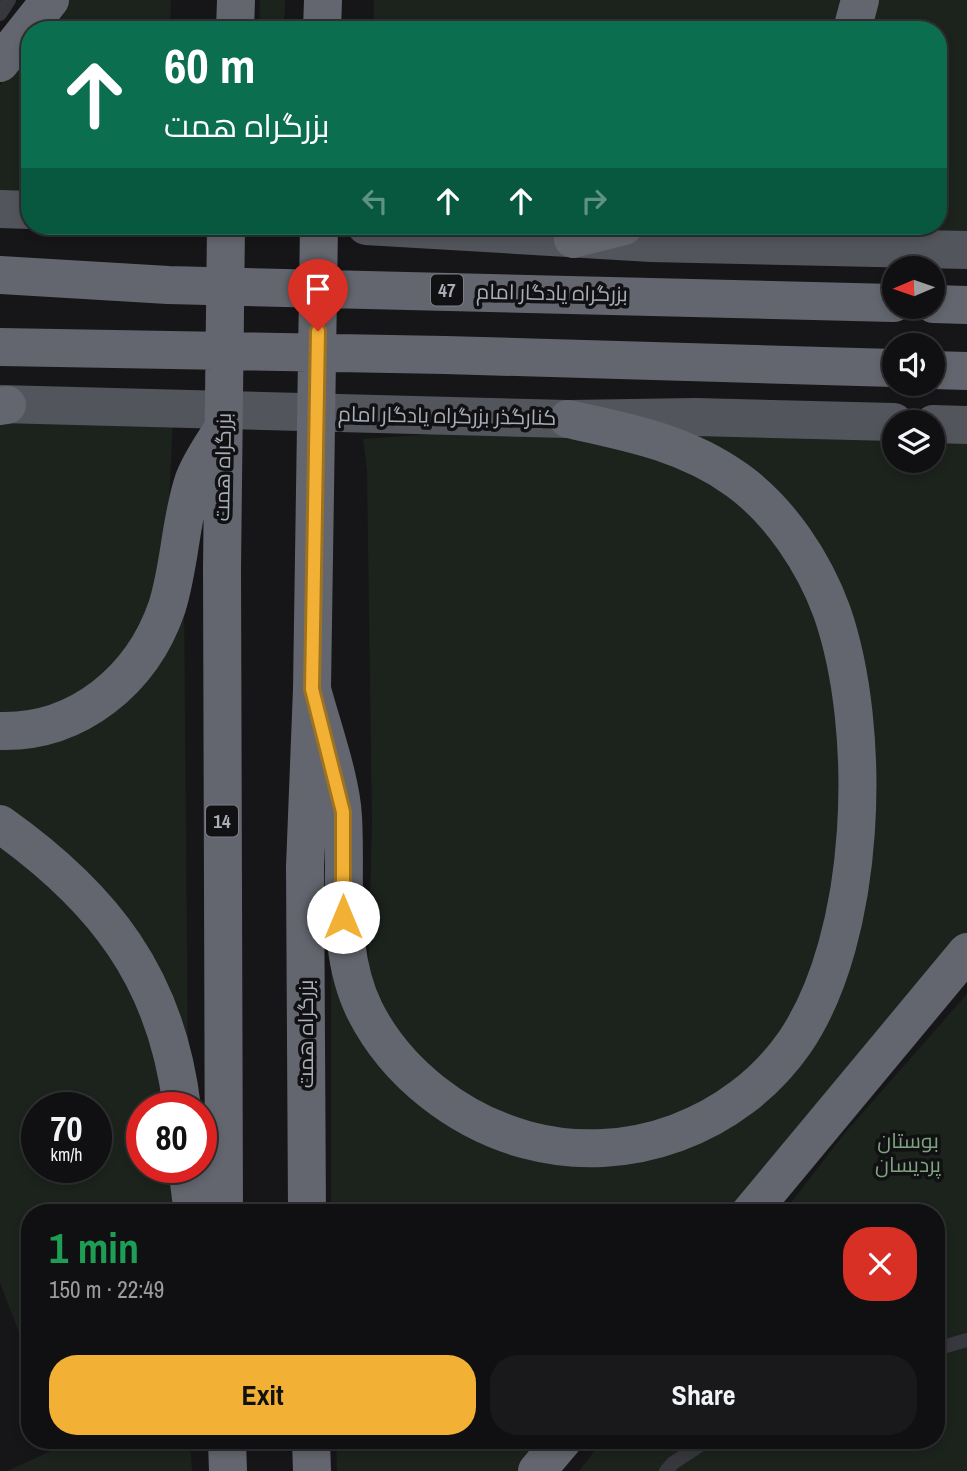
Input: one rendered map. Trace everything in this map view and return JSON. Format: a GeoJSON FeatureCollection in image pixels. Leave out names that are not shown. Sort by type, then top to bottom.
{"type":"FeatureCollection","features":[{"type":"Feature","properties":{"kind":"highway"},"geometry":{"type":"LineString","coordinates":[[33,21],[50,0]]}},
{"type":"Feature","properties":{"kind":"highway"},"geometry":{"type":"LineString","coordinates":[[235,21],[236,0]]}},
{"type":"Feature","properties":{"kind":"highway"},"geometry":{"type":"LineString","coordinates":[[322,21],[323,0]]}},
{"type":"Feature","properties":{"kind":"highway"},"geometry":{"type":"LineString","coordinates":[[854,21],[860,0]]}},
{"type":"Feature","properties":{"kind":"highway"},"geometry":{"type":"LineString","coordinates":[[0,63],[21,37]]}},
{"type":"Feature","properties":{"kind":"highway","name":"بزرگراه همت"},"geometry":{"type":"LineString","coordinates":[[223,1204],[223,428],[226,235]]}},
{"type":"Feature","properties":{"kind":"highway","name":"بزرگراه همت"},"geometry":{"type":"LineString","coordinates":[[307,1204],[305,867],[318,437],[319,235]]}},
{"type":"Feature","properties":{"kind":"highway"},"geometry":{"type":"LineString","coordinates":[[573,239],[589,235]]}},
{"type":"Feature","properties":{"kind":"highway","name":"بزرگراه یادگار امام"},"geometry":{"type":"LineString","coordinates":[[0,275],[168,285],[882,303]]}},
{"type":"Feature","properties":{"kind":"highway"},"geometry":{"type":"LineString","coordinates":[[945,304],[967,305]]}},
{"type":"Feature","properties":{"kind":"highway"},"geometry":{"type":"LineString","coordinates":[[0,347],[485,355],[882,368]]}},
{"type":"Feature","properties":{"kind":"highway"},"geometry":{"type":"LineString","coordinates":[[945,370],[967,371]]}},
{"type":"Feature","properties":{"kind":"highway"},"geometry":{"type":"LineString","coordinates":[[312,689],[343,812],[343,917],[350,968],[364,1010],[390,1051],[425,1086],[462,1113],[495,1132],[544,1145],[585,1148],[630,1145],[671,1137],[739,1101],[771,1073],[797,1039],[818,998],[837,943],[851,877],[857,810],[856,746],[850,682],[831,611],[807,559],[786,529],[739,481],[701,458],[662,441],[568,419]]}},
{"type":"Feature","properties":{"kind":"highway"},"geometry":{"type":"LineString","coordinates":[[0,731],[40,729],[64,721],[106,697],[136,665],[167,607],[180,531],[194,478],[223,428]]}},
{"type":"Feature","properties":{"kind":"highway"},"geometry":{"type":"LineString","coordinates":[[0,824],[67,875],[90,899],[127,947],[156,1006],[177,1073],[180,1092]]}},
{"type":"Feature","properties":{"kind":"highway"},"geometry":{"type":"LineString","coordinates":[[757,1204],[967,952]]}},
{"type":"Feature","properties":{"kind":"highway"},"geometry":{"type":"LineString","coordinates":[[189,1183],[192,1204]]}},
{"type":"Feature","properties":{"kind":"highway"},"geometry":{"type":"LineString","coordinates":[[227,1449],[228,1471]]}},
{"type":"Feature","properties":{"kind":"highway"},"geometry":{"type":"LineString","coordinates":[[311,1449],[312,1471]]}},
{"type":"Feature","properties":{"kind":"highway"},"geometry":{"type":"LineString","coordinates":[[537,1471],[555,1449]]}},
{"type":"Feature","properties":{"kind":"main road"},"geometry":{"type":"LineString","coordinates":[[0,209],[21,210]]}},
{"type":"Feature","properties":{"kind":"main road"},"geometry":{"type":"LineString","coordinates":[[509,235],[967,250]]}},
{"type":"Feature","properties":{"kind":"main road","name":"کنارگذر بزرگراه یادگار امام"},"geometry":{"type":"LineString","coordinates":[[2,405],[568,419],[696,417],[882,422]]}},
{"type":"Feature","properties":{"kind":"main road"},"geometry":{"type":"LineString","coordinates":[[945,424],[967,425]]}},
{"type":"Feature","properties":{"kind":"lane"},"geometry":{"type":"LineString","coordinates":[[0,14],[9,0]]}},
{"type":"Feature","properties":{"kind":"lane"},"geometry":{"type":"LineString","coordinates":[[945,1346],[967,1340]]}},
{"type":"Feature","properties":{"kind":"lane"},"geometry":{"type":"LineString","coordinates":[[666,1471],[694,1449]]}},
{"type":"Feature","properties":{"kind":"green space"},"geometry":{"type":"Polygon","coordinates":[[[65,0],[171,0],[170,21],[51,21],[65,0]]]}},
{"type":"Feature","properties":{"kind":"green space"},"geometry":{"type":"Polygon","coordinates":[[[260,0],[285,0],[284,21],[259,21],[260,0]]]}},
{"type":"Feature","properties":{"kind":"green space"},"geometry":{"type":"Polygon","coordinates":[[[374,0],[851,0],[845,21],[374,21],[374,0]]]}},
{"type":"Feature","properties":{"kind":"green space"},"geometry":{"type":"Polygon","coordinates":[[[874,0],[967,0],[967,240],[870,235],[947,235],[947,21],[868,21],[874,0]]]}},
{"type":"Feature","properties":{"kind":"green space"},"geometry":{"type":"Polygon","coordinates":[[[21,60],[21,194],[0,194],[0,85],[21,60]]]}},
{"type":"Feature","properties":{"kind":"green space"},"geometry":{"type":"Polygon","coordinates":[[[173,420],[167,538],[155,602],[99,690],[0,720],[0,423],[173,420]]]}},
{"type":"Feature","properties":{"kind":"green space"},"geometry":{"type":"Polygon","coordinates":[[[499,429],[635,442],[746,506],[797,567],[832,666],[844,797],[820,951],[783,1035],[727,1097],[606,1141],[494,1118],[417,1059],[368,982],[372,823],[367,470],[363,439],[499,429]]]}},
{"type":"Feature","properties":{"kind":"green space"},"geometry":{"type":"Polygon","coordinates":[[[662,429],[882,438],[882,473],[945,473],[945,439],[967,440],[967,933],[743,1204],[331,1204],[331,894],[390,1065],[612,1160],[818,1026],[860,649],[832,564],[780,494],[662,429]]]}},
{"type":"Feature","properties":{"kind":"green space"},"geometry":{"type":"Polygon","coordinates":[[[184,599],[188,1075],[179,1037],[0,812],[0,744],[31,743],[184,599]]]}},
{"type":"Feature","properties":{"kind":"green space"},"geometry":{"type":"Polygon","coordinates":[[[0,839],[40,868],[129,975],[164,1092],[126,1092],[126,1183],[175,1183],[176,1204],[21,1204],[21,1338],[0,1283],[0,839]]]}},
{"type":"Feature","properties":{"kind":"green space","name":"بوستان پردیسان"},"geometry":{"type":"Polygon","coordinates":[[[967,994],[967,1471],[579,1471],[596,1449],[945,1449],[945,1204],[790,1204],[844,1134],[967,994]]]}},
{"type":"Feature","properties":{"kind":"green space"},"geometry":{"type":"Polygon","coordinates":[[[55,1449],[191,1449],[192,1471],[7,1471],[55,1449]]]}},
{"type":"Feature","properties":{"kind":"green space"},"geometry":{"type":"Polygon","coordinates":[[[336,1449],[542,1449],[524,1471],[337,1471],[336,1449]]]}},
{"type":"Feature","properties":{"kind":"route"},"geometry":{"type":"LineString","coordinates":[[318,331],[312,689],[343,812],[343,917]]}}]}
